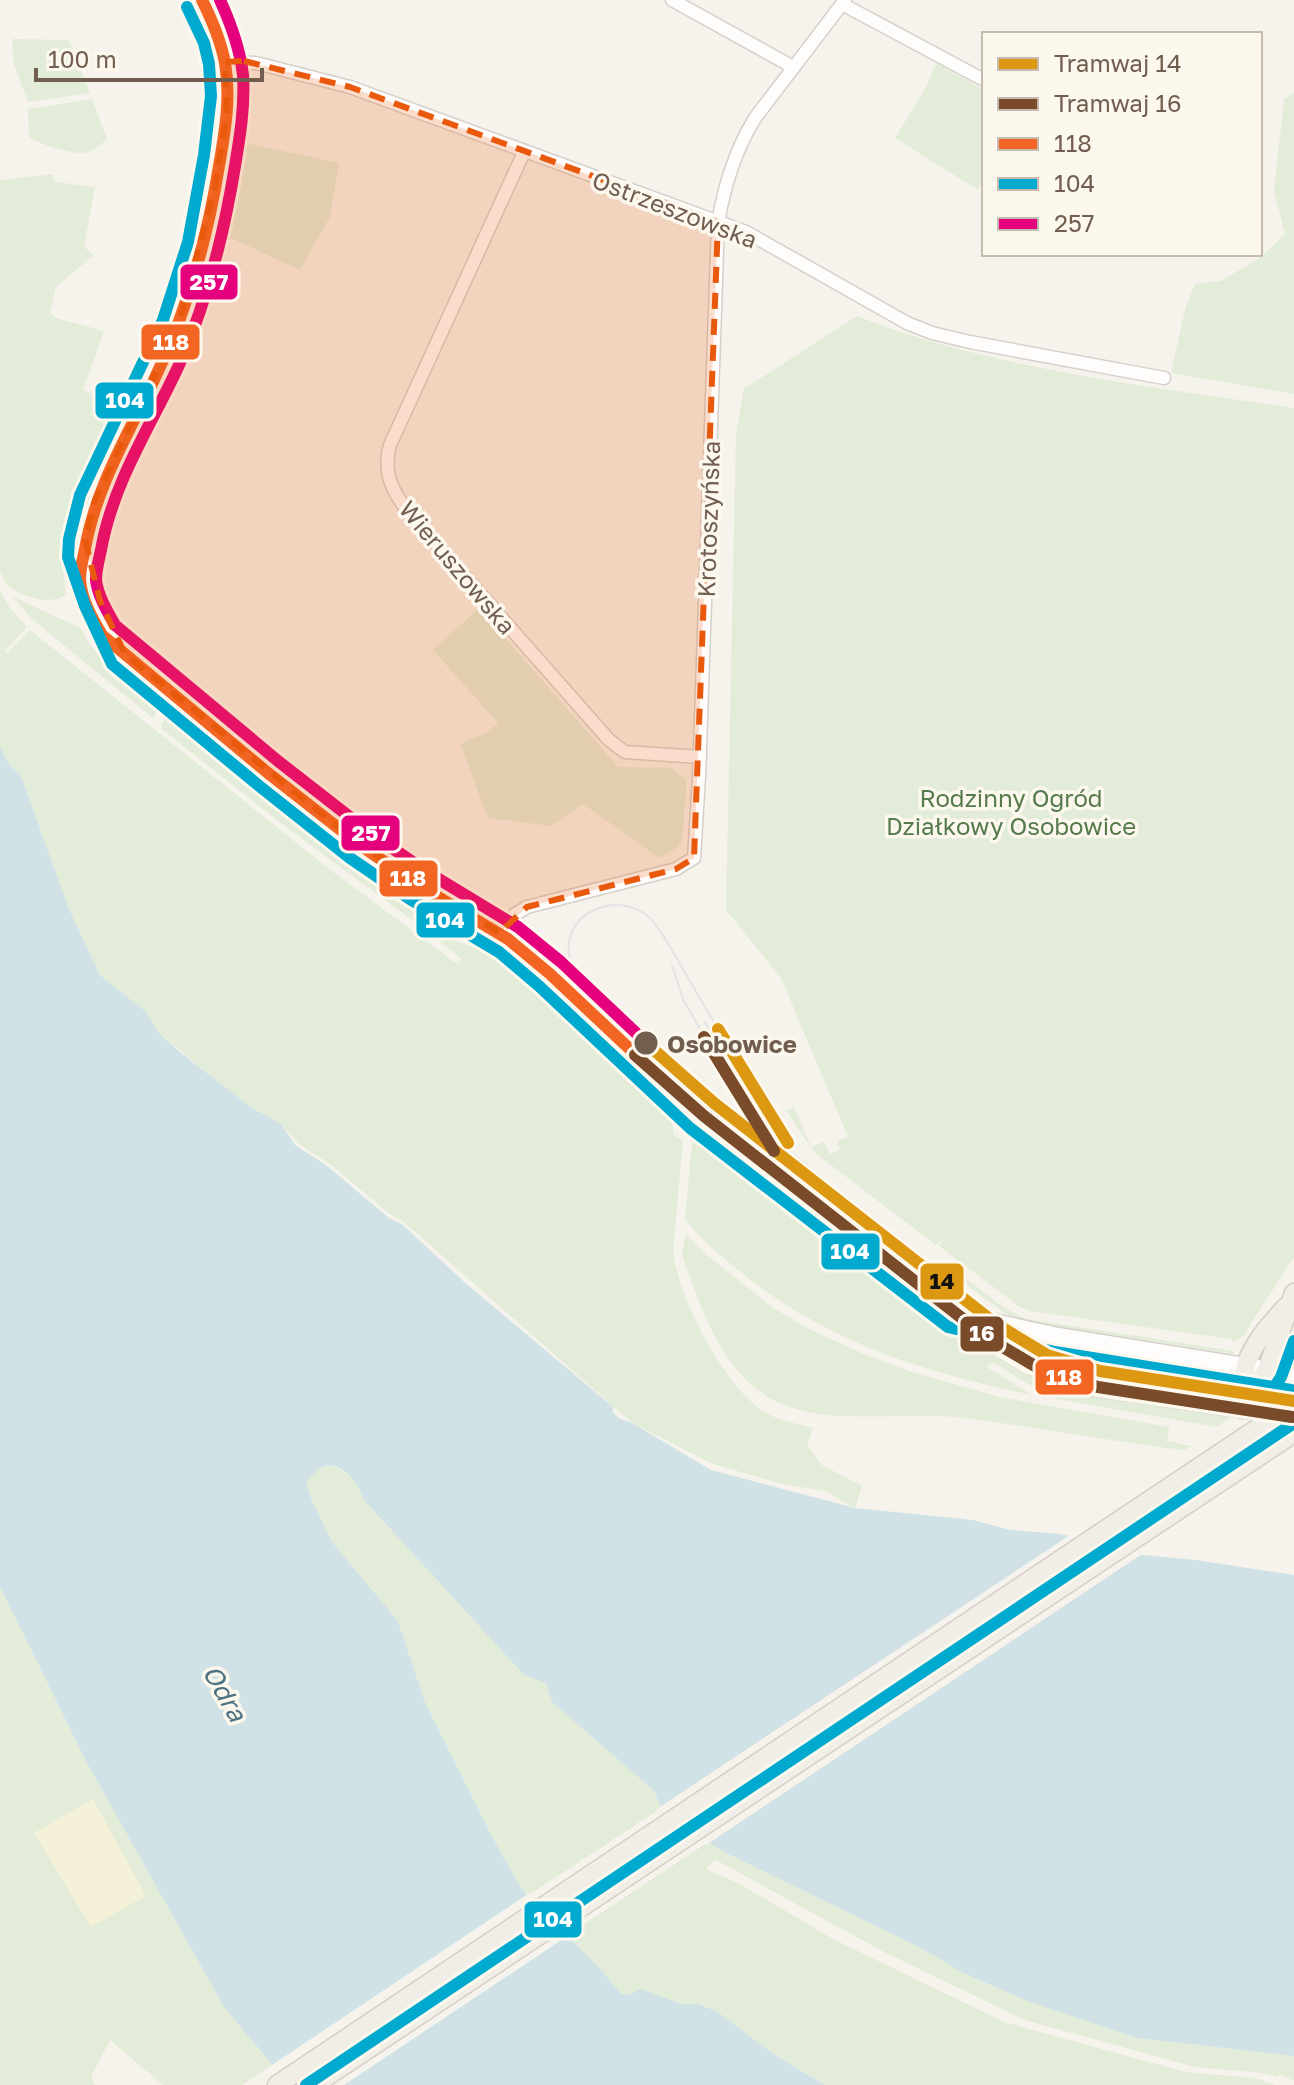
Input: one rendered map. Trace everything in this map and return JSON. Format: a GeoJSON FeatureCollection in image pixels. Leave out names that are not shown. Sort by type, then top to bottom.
{"type":"FeatureCollection","features":[{"type":"Feature","properties":{"kind":"main road"},"geometry":{"type":"LineString","coordinates":[[1242,1409],[1246,1367],[1265,1332],[1291,1299]]}},
{"type":"Feature","properties":{"kind":"main road"},"geometry":{"type":"LineString","coordinates":[[1242,1409],[1267,1370],[1291,1299]]}},
{"type":"Feature","properties":{"kind":"main road"},"geometry":{"type":"LineString","coordinates":[[277,2085],[1294,1404]]}},
{"type":"Feature","properties":{"kind":"main road"},"geometry":{"type":"LineString","coordinates":[[314,2085],[1294,1433]]}},
{"type":"Feature","properties":{"kind":"street"},"geometry":{"type":"LineString","coordinates":[[202,0],[219,38],[225,62],[227,96],[212,209],[200,260],[164,360],[95,500],[80,582],[89,612],[102,635],[244,754],[360,845],[418,885],[499,933],[550,974],[700,1115],[997,1346],[1028,1365],[1097,1388],[1294,1417]]}},
{"type":"Feature","properties":{"kind":"street"},"geometry":{"type":"LineString","coordinates":[[672,0],[793,67]]}},
{"type":"Feature","properties":{"kind":"street","name":"Krotoszyńska"},"geometry":{"type":"LineString","coordinates":[[499,933],[514,915],[527,907],[676,869],[694,858],[718,222],[727,176],[743,136],[844,2],[982,79]]}},
{"type":"Feature","properties":{"kind":"street","name":"Ostrzeszowska"},"geometry":{"type":"LineString","coordinates":[[225,62],[256,63],[323,79],[746,232],[907,323],[932,333],[1072,363],[1164,378]]}},
{"type":"Feature","properties":{"kind":"street","name":"Wieruszowska"},"geometry":{"type":"LineString","coordinates":[[524,152],[390,445],[388,474],[400,502],[609,740],[625,752],[700,757]]}},
{"type":"Feature","properties":{"kind":"street"},"geometry":{"type":"LineString","coordinates":[[957,1314],[1058,1336],[1294,1374]]}},
{"type":"Feature","properties":{"kind":"highlighted area"},"geometry":{"type":"Polygon","coordinates":[[[244,61],[350,87],[718,222],[694,858],[676,869],[527,907],[499,933],[360,845],[125,654],[100,601],[85,540],[95,500],[178,326],[215,187],[227,111],[225,62],[244,61]]]}},
{"type":"Feature","properties":{"kind":"green space"},"geometry":{"type":"Polygon","coordinates":[[[12,39],[69,40],[90,93],[28,102],[14,65],[12,39]]]}},
{"type":"Feature","properties":{"kind":"green space"},"geometry":{"type":"Polygon","coordinates":[[[936,63],[982,89],[982,182],[978,190],[895,138],[925,89],[936,63]]]}},
{"type":"Feature","properties":{"kind":"green space"},"geometry":{"type":"Polygon","coordinates":[[[1294,93],[1294,394],[1171,373],[1186,306],[1195,284],[1221,281],[1260,258],[1285,234],[1274,191],[1284,99],[1294,93]]]}},
{"type":"Feature","properties":{"kind":"green space"},"geometry":{"type":"Polygon","coordinates":[[[92,99],[107,139],[94,149],[85,153],[73,152],[29,137],[28,109],[92,99]]]}},
{"type":"Feature","properties":{"kind":"green space"},"geometry":{"type":"Polygon","coordinates":[[[246,143],[339,163],[330,217],[300,270],[226,236],[246,143]]]}},
{"type":"Feature","properties":{"kind":"green space"},"geometry":{"type":"Polygon","coordinates":[[[53,174],[55,182],[95,187],[84,247],[94,255],[56,287],[50,313],[56,318],[104,331],[83,390],[123,406],[65,536],[61,554],[66,594],[44,600],[17,592],[4,581],[0,569],[0,180],[53,174]]]}},
{"type":"Feature","properties":{"kind":"green space","name":"Rodzinny Ogród Działkowy Osobowice"},"geometry":{"type":"Polygon","coordinates":[[[857,316],[961,350],[1016,363],[1129,384],[1294,408],[1294,1257],[1243,1336],[1232,1343],[1232,1339],[1029,1311],[1020,1307],[939,1246],[944,1238],[936,1245],[815,1153],[786,1111],[794,1107],[811,1147],[824,1142],[830,1154],[840,1150],[837,1141],[848,1137],[781,978],[726,910],[736,434],[744,389],[857,316]]]}},
{"type":"Feature","properties":{"kind":"green space"},"geometry":{"type":"Polygon","coordinates":[[[0,591],[27,627],[5,651],[7,653],[30,630],[328,868],[457,964],[462,959],[429,933],[477,948],[513,974],[566,1017],[671,1115],[674,1135],[683,1141],[673,1250],[694,1316],[719,1363],[750,1400],[771,1416],[813,1428],[807,1445],[822,1465],[862,1486],[855,1508],[825,1491],[782,1484],[713,1464],[632,1423],[404,1222],[391,1215],[330,1164],[299,1144],[281,1124],[224,1087],[159,1033],[146,1012],[100,975],[69,909],[21,776],[9,764],[0,747],[0,591]]]}},
{"type":"Feature","properties":{"kind":"green space"},"geometry":{"type":"Polygon","coordinates":[[[12,596],[80,628],[109,666],[159,707],[153,718],[33,620],[12,596]]]}},
{"type":"Feature","properties":{"kind":"green space"},"geometry":{"type":"Polygon","coordinates":[[[479,608],[618,767],[672,768],[687,781],[682,841],[678,847],[659,858],[583,804],[551,826],[488,818],[460,744],[486,733],[498,723],[433,650],[479,608]]]}},
{"type":"Feature","properties":{"kind":"green space"},"geometry":{"type":"Polygon","coordinates":[[[169,715],[372,876],[459,926],[478,941],[412,920],[282,824],[162,729],[161,724],[169,715]]]}},
{"type":"Feature","properties":{"kind":"green space"},"geometry":{"type":"Polygon","coordinates":[[[429,899],[473,929],[420,900],[429,899]]]}},
{"type":"Feature","properties":{"kind":"green space"},"geometry":{"type":"Polygon","coordinates":[[[478,932],[513,955],[510,958],[478,932]]]}},
{"type":"Feature","properties":{"kind":"green space"},"geometry":{"type":"Polygon","coordinates":[[[704,1131],[917,1298],[920,1295],[983,1345],[1018,1368],[1052,1384],[1095,1396],[1232,1416],[1217,1427],[1051,1398],[992,1362],[987,1367],[1032,1395],[992,1386],[880,1352],[810,1319],[743,1274],[685,1219],[693,1142],[696,1143],[704,1131]]]}},
{"type":"Feature","properties":{"kind":"green space"},"geometry":{"type":"Polygon","coordinates":[[[686,1234],[709,1257],[772,1307],[807,1328],[861,1353],[912,1372],[999,1397],[1169,1427],[1167,1441],[1192,1446],[1184,1450],[955,1417],[827,1415],[779,1403],[745,1379],[712,1332],[684,1261],[682,1252],[686,1234]]]}},
{"type":"Feature","properties":{"kind":"green space"},"geometry":{"type":"Polygon","coordinates":[[[937,1263],[961,1275],[1003,1307],[1027,1319],[1234,1351],[1234,1354],[1014,1320],[937,1263]]]}},
{"type":"Feature","properties":{"kind":"green space"},"geometry":{"type":"Polygon","coordinates":[[[327,1466],[350,1476],[359,1487],[363,1499],[524,1675],[546,1683],[552,1702],[654,1791],[661,1808],[529,1895],[521,1888],[425,1702],[398,1621],[332,1542],[311,1498],[306,1483],[316,1470],[327,1466]]]}},
{"type":"Feature","properties":{"kind":"green space"},"geometry":{"type":"Polygon","coordinates":[[[0,1587],[87,1763],[224,2007],[272,2065],[242,2085],[163,2085],[110,2040],[91,2077],[95,2085],[0,2085],[0,1587]]]}},
{"type":"Feature","properties":{"kind":"green space"},"geometry":{"type":"Polygon","coordinates":[[[708,1842],[919,1947],[963,1973],[1030,2002],[1137,2038],[1294,2056],[1294,2081],[1279,2074],[1278,2077],[1195,2067],[1025,2020],[886,1953],[716,1860],[706,1869],[740,1884],[833,1939],[1004,2022],[1185,2072],[1254,2078],[1275,2085],[825,2085],[775,2055],[718,2012],[699,2004],[682,2004],[641,1989],[627,1995],[620,1993],[568,1935],[708,1842]]]}},
{"type":"Feature","properties":{"kind":"sand"},"geometry":{"type":"Polygon","coordinates":[[[93,1799],[146,1896],[91,1927],[34,1833],[93,1799]]]}},
{"type":"Feature","properties":{"kind":"water","name":"Odra"},"geometry":{"type":"Polygon","coordinates":[[[0,747],[9,764],[21,776],[69,909],[100,975],[146,1012],[159,1033],[181,1053],[252,1108],[281,1124],[296,1146],[326,1165],[389,1218],[402,1224],[463,1281],[613,1407],[618,1418],[632,1423],[711,1470],[855,1508],[973,1520],[1010,1530],[1059,1534],[1125,1547],[1143,1555],[1294,1575],[1294,2056],[1137,2038],[1030,2002],[963,1973],[919,1947],[724,1852],[663,1813],[654,1791],[552,1702],[546,1683],[524,1675],[363,1499],[350,1476],[338,1468],[326,1466],[306,1483],[311,1498],[332,1542],[398,1621],[425,1702],[521,1888],[620,1993],[627,1995],[641,1989],[682,2004],[699,2004],[718,2012],[775,2055],[825,2085],[271,2085],[278,2072],[224,2007],[87,1763],[0,1587],[0,747]]]}},
{"type":"Feature","properties":{"kind":"pier"},"geometry":{"type":"Polygon","coordinates":[[[1073,1533],[1126,1544],[1145,1552],[706,1845],[661,1816],[657,1809],[1073,1533]]]}},
{"type":"Feature","properties":{"kind":"pier"},"geometry":{"type":"Polygon","coordinates":[[[531,1892],[572,1933],[344,2085],[267,2085],[274,2073],[269,2067],[531,1892]]]}},
{"type":"Feature","properties":{"kind":"tram line"},"geometry":{"type":"LineString","coordinates":[[646,1043],[593,994],[571,962],[569,945],[572,931],[592,911],[622,905],[637,909],[650,918],[718,1029]]}},
{"type":"Feature","properties":{"kind":"tram line"},"geometry":{"type":"LineString","coordinates":[[672,965],[683,999],[705,1038]]}},
{"type":"Feature","properties":{"kind":"tram line"},"geometry":{"type":"LineString","coordinates":[[705,1022],[769,1128],[787,1149],[810,1167]]}},
{"type":"Feature","properties":{"kind":"tram line","name":"14"},"geometry":{"type":"LineString","coordinates":[[718,1029],[788,1143]]}},
{"type":"Feature","properties":{"kind":"tram line","name":"16"},"geometry":{"type":"LineString","coordinates":[[704,1037],[774,1151]]}},
{"type":"Feature","properties":{"kind":"tram line","name":"14"},"geometry":{"type":"LineString","coordinates":[[646,1043],[714,1103],[996,1324],[1047,1355],[1100,1371],[1294,1401]]}},
{"type":"Feature","properties":{"kind":"tram line","name":"16"},"geometry":{"type":"LineString","coordinates":[[635,1055],[704,1116],[986,1337],[1040,1369],[1098,1387],[1292,1417]]}},
{"type":"Feature","properties":{"kind":"transit line","name":"118"},"geometry":{"type":"LineString","coordinates":[[202,0],[216,31],[227,76],[223,140],[208,221],[186,302],[166,354],[105,483],[90,526],[80,579],[85,601],[102,635],[360,845],[418,885],[508,939],[550,974],[700,1115],[997,1346],[1028,1365],[1097,1388],[1294,1417]]}},
{"type":"Feature","properties":{"kind":"transit line","name":"257"},"geometry":{"type":"LineString","coordinates":[[220,0],[240,56],[243,75],[243,110],[235,166],[220,242],[198,317],[179,365],[134,455],[107,525],[96,580],[115,625],[278,761],[369,832],[427,872],[518,927],[561,962],[710,1103],[1006,1333],[1035,1351],[1100,1372],[1294,1401]]}},
{"type":"Feature","properties":{"kind":"transit line","name":"104"},"geometry":{"type":"LineString","coordinates":[[187,7],[204,43],[211,96],[188,242],[163,320],[80,495],[69,539],[68,557],[85,606],[112,664],[350,858],[410,899],[499,952],[690,1128],[948,1327],[1055,1352],[1291,1390]]}},
{"type":"Feature","properties":{"kind":"transit line","name":"104"},"geometry":{"type":"LineString","coordinates":[[1258,1413],[1281,1377],[1294,1341]]}},
{"type":"Feature","properties":{"kind":"transit line","name":"104"},"geometry":{"type":"LineString","coordinates":[[306,2085],[1294,1423]]}},
{"type":"Feature","properties":{"kind":"place","name":"Osobowice"},"geometry":{"type":"Point","coordinates":[646,1043]}}]}
